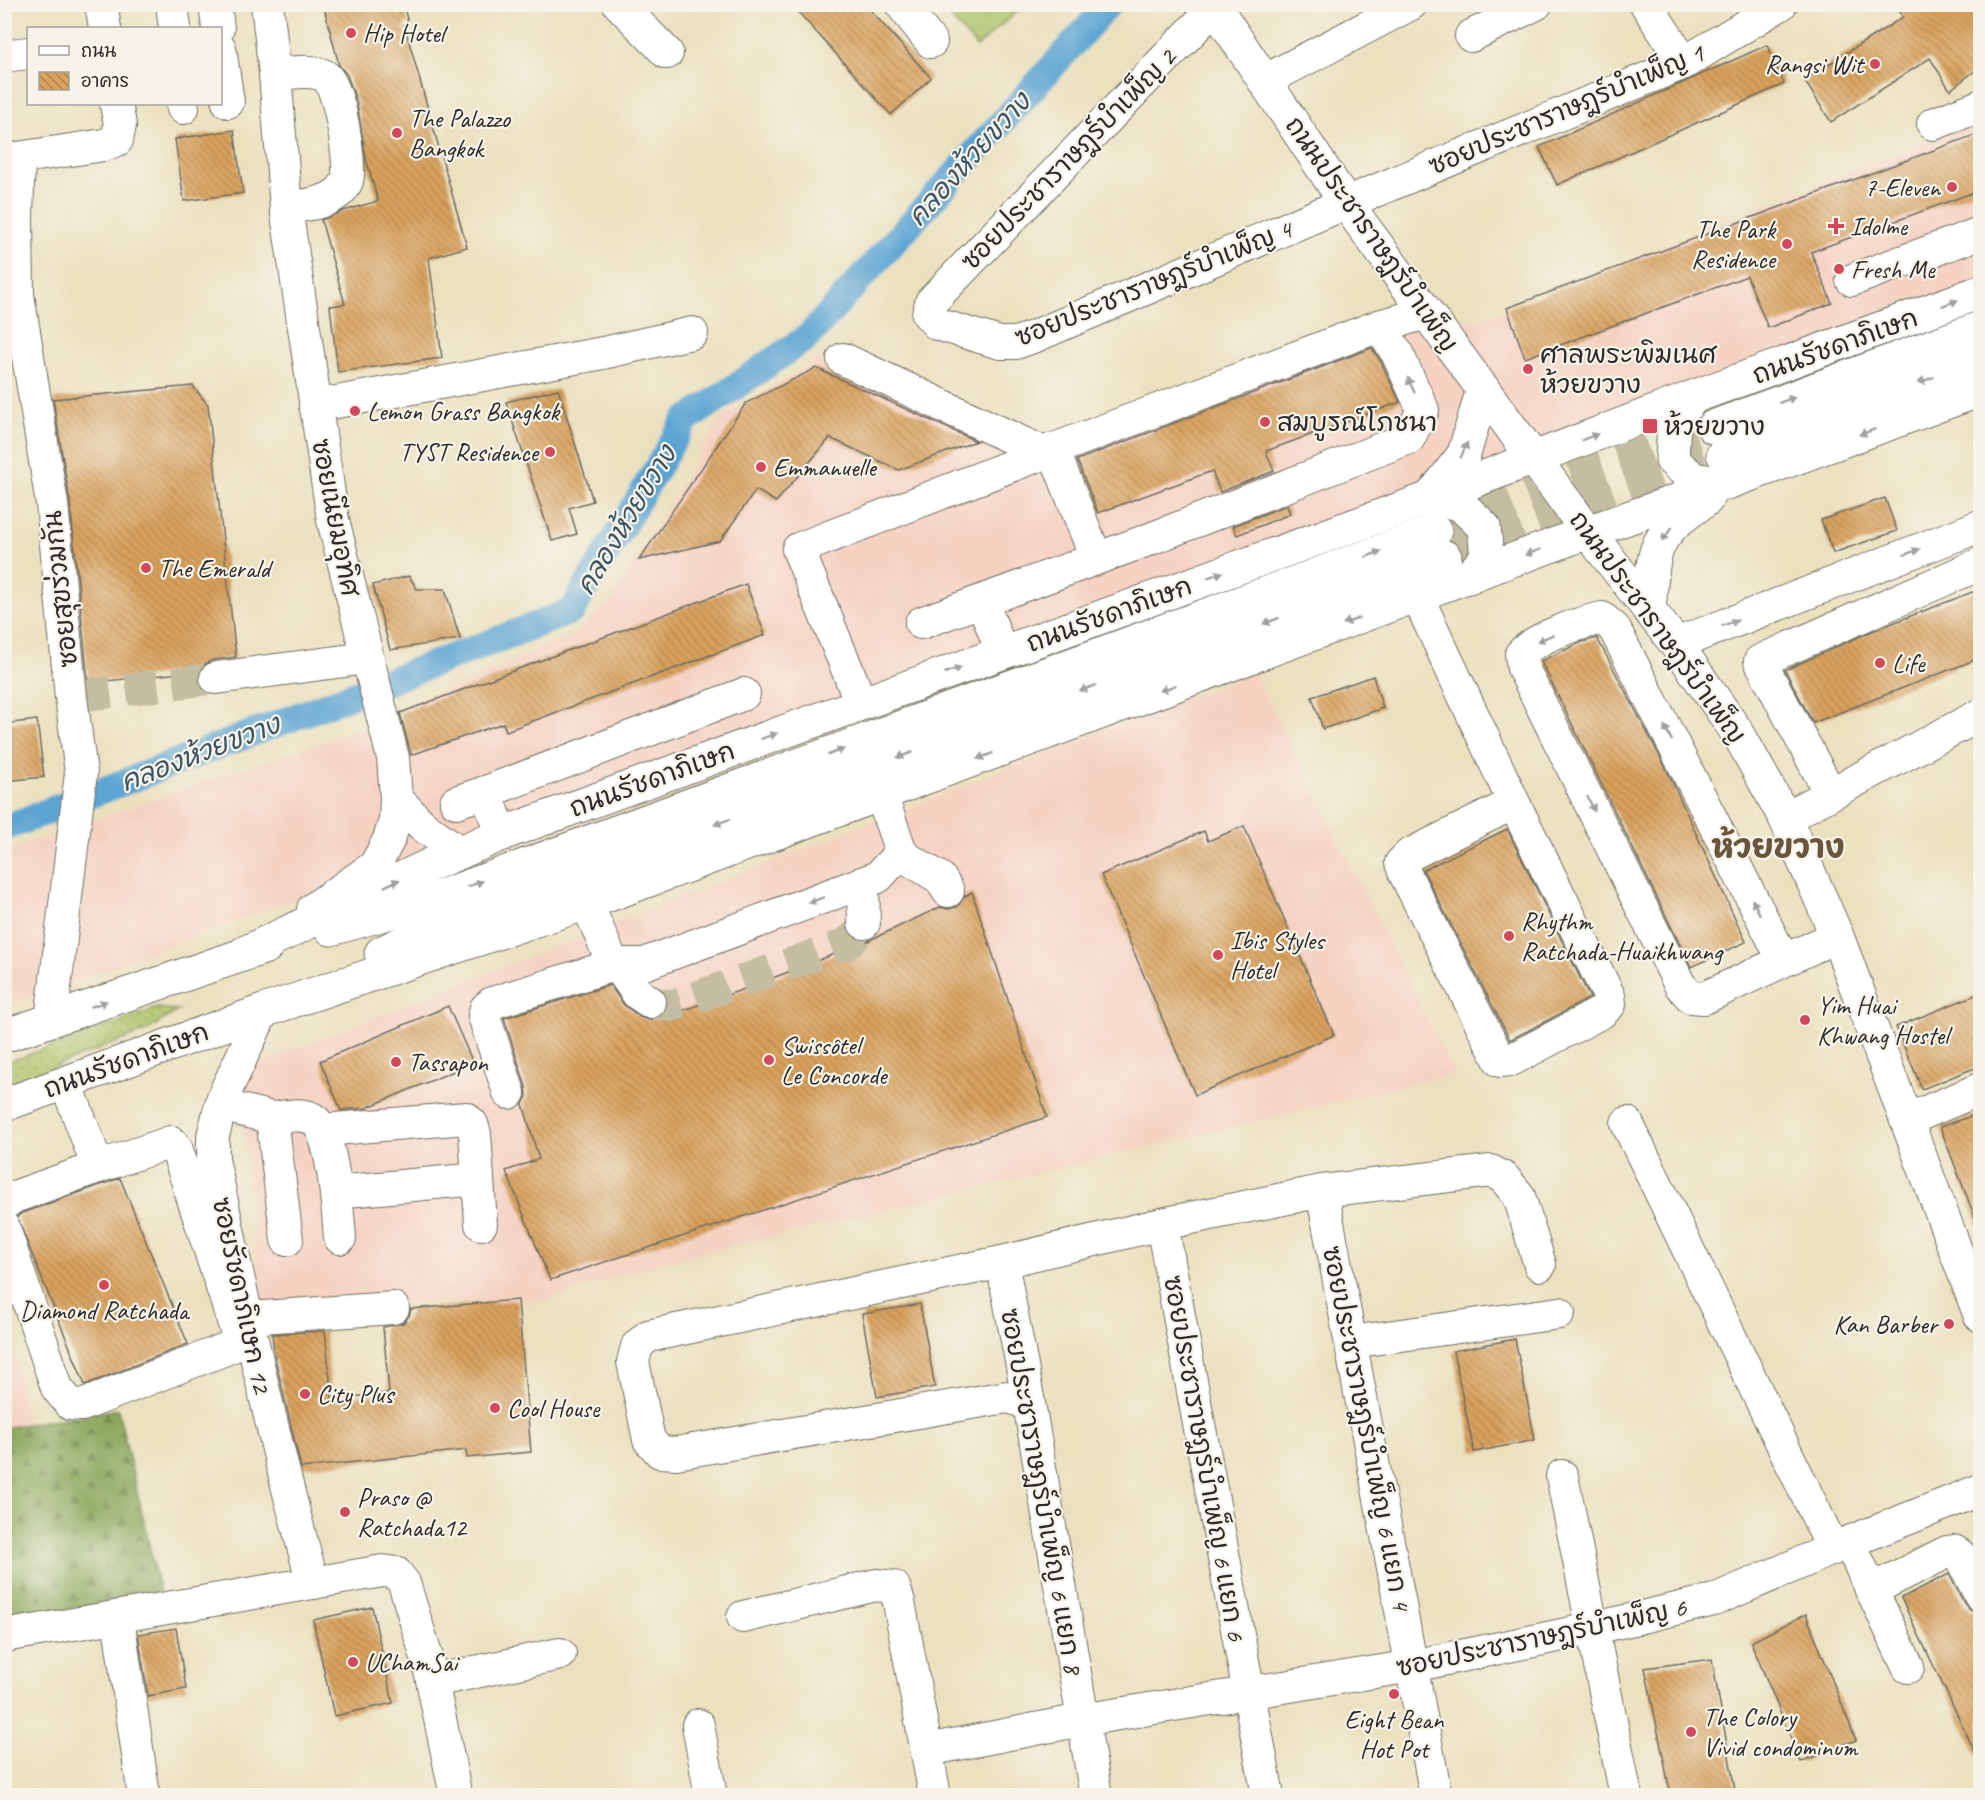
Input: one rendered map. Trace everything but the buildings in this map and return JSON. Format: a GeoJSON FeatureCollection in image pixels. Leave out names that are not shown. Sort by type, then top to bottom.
{"type":"FeatureCollection","features":[{"type":"Feature","properties":{"kind":"main road","name":"ถนนประชาราษฎร์บำเพ็ญ"},"geometry":{"type":"LineString","coordinates":[[1214,6],[1346,203],[1588,532],[1676,644],[1738,735],[1785,818],[1837,936],[1977,1297]]}},
{"type":"Feature","properties":{"kind":"main road","name":"ถนนรัชดาภิเษก"},"geometry":{"type":"LineString","coordinates":[[244,953],[502,834],[1430,498],[1693,397],[1980,292]]}},
{"type":"Feature","properties":{"kind":"main road","name":"ถนนรัชดาภิเษก"},"geometry":{"type":"LineString","coordinates":[[4,1036],[244,953],[420,904],[1449,555],[1588,532],[1721,455],[1980,328]]}},
{"type":"Feature","properties":{"kind":"main road","name":"ถนนรัชดาภิเษก"},"geometry":{"type":"LineString","coordinates":[[1721,455],[1980,359]]}},
{"type":"Feature","properties":{"kind":"main road"},"geometry":{"type":"LineString","coordinates":[[1449,555],[1487,557],[1484,527],[1460,504],[1430,498],[1464,454],[1483,389]]}},
{"type":"Feature","properties":{"kind":"main road","name":"ถนนรัชดาภิเษก"},"geometry":{"type":"LineString","coordinates":[[1721,455],[1980,390]]}},
{"type":"Feature","properties":{"kind":"main road"},"geometry":{"type":"LineString","coordinates":[[1693,397],[1674,423],[1672,460],[1695,480],[1721,455]]}},
{"type":"Feature","properties":{"kind":"main road"},"geometry":{"type":"LineString","coordinates":[[1649,608],[1654,564],[1661,541],[1676,523],[1721,455]]}},
{"type":"Feature","properties":{"kind":"main road","name":"ถนนรัชดาภิเษก"},"geometry":{"type":"LineString","coordinates":[[4,1105],[256,1013],[587,903],[1417,596],[1449,555]]}},
{"type":"Feature","properties":{"kind":"main road","name":"ถนนรัชดาภิเษก"},"geometry":{"type":"LineString","coordinates":[[256,1013],[430,930],[1449,555]]}},
{"type":"Feature","properties":{"kind":"street"},"geometry":{"type":"LineString","coordinates":[[101,4],[105,27]]}},
{"type":"Feature","properties":{"kind":"street"},"geometry":{"type":"LineString","coordinates":[[172,4],[175,27]]}},
{"type":"Feature","properties":{"kind":"street"},"geometry":{"type":"LineString","coordinates":[[215,4],[218,27]]}},
{"type":"Feature","properties":{"kind":"street","name":"ซอยเนียมอุทิศ"},"geometry":{"type":"LineString","coordinates":[[244,953],[340,892],[375,866],[389,839],[395,821],[396,798],[393,758],[383,726],[333,520],[286,208],[267,4]]}},
{"type":"Feature","properties":{"kind":"street"},"geometry":{"type":"LineString","coordinates":[[619,4],[667,53]]}},
{"type":"Feature","properties":{"kind":"street"},"geometry":{"type":"LineString","coordinates":[[901,4],[931,42]]}},
{"type":"Feature","properties":{"kind":"street"},"geometry":{"type":"LineString","coordinates":[[1264,81],[1411,4]]}},
{"type":"Feature","properties":{"kind":"street"},"geometry":{"type":"LineString","coordinates":[[1471,36],[1536,4]]}},
{"type":"Feature","properties":{"kind":"street"},"geometry":{"type":"LineString","coordinates":[[1646,4],[1684,63]]}},
{"type":"Feature","properties":{"kind":"street","name":"ซอยประชาราษฎร์บำเพ็ญ 1"},"geometry":{"type":"LineString","coordinates":[[1346,203],[1684,63],[1781,4]]}},
{"type":"Feature","properties":{"kind":"street","name":"ซอยประชาราษฎร์บำเพ็ญ 2"},"geometry":{"type":"LineString","coordinates":[[928,314],[931,302],[1214,6]]}},
{"type":"Feature","properties":{"kind":"street"},"geometry":{"type":"LineString","coordinates":[[4,56],[27,52]]}},
{"type":"Feature","properties":{"kind":"street"},"geometry":{"type":"LineString","coordinates":[[222,62],[228,102]]}},
{"type":"Feature","properties":{"kind":"street"},"geometry":{"type":"LineString","coordinates":[[275,74],[317,73],[328,78],[333,86],[338,105],[345,146],[347,181],[339,192],[326,201],[286,208]]}},
{"type":"Feature","properties":{"kind":"street"},"geometry":{"type":"LineString","coordinates":[[12,159],[104,145],[117,140],[120,125],[116,105]]}},
{"type":"Feature","properties":{"kind":"street"},"geometry":{"type":"LineString","coordinates":[[1933,124],[1980,106]]}},
{"type":"Feature","properties":{"kind":"street","name":"ซอยสุขร่วมกัน"},"geometry":{"type":"LineString","coordinates":[[12,159],[11,257],[52,504],[75,697],[81,773],[51,1020]]}},
{"type":"Feature","properties":{"kind":"street","name":"ซอยประชาราษฎร์บำเพ็ญ 4"},"geometry":{"type":"LineString","coordinates":[[928,314],[937,324],[1000,343],[1016,343],[1346,203]]}},
{"type":"Feature","properties":{"kind":"street"},"geometry":{"type":"LineString","coordinates":[[1852,280],[1980,233]]}},
{"type":"Feature","properties":{"kind":"street"},"geometry":{"type":"LineString","coordinates":[[861,703],[798,549],[1048,451],[1379,326],[1427,313]]}},
{"type":"Feature","properties":{"kind":"street"},"geometry":{"type":"LineString","coordinates":[[921,623],[1409,438],[1423,410],[1397,353],[1379,326]]}},
{"type":"Feature","properties":{"kind":"street"},"geometry":{"type":"LineString","coordinates":[[315,406],[603,353],[692,333]]}},
{"type":"Feature","properties":{"kind":"street"},"geometry":{"type":"LineString","coordinates":[[843,359],[1048,451],[1096,558]]}},
{"type":"Feature","properties":{"kind":"street"},"geometry":{"type":"LineString","coordinates":[[1676,644],[1980,526]]}},
{"type":"Feature","properties":{"kind":"street"},"geometry":{"type":"LineString","coordinates":[[1830,793],[1760,661],[1980,564]]}},
{"type":"Feature","properties":{"kind":"street"},"geometry":{"type":"LineString","coordinates":[[1417,596],[1514,803],[1609,996],[1610,1004],[1602,1012],[1512,1060],[1500,1061],[1401,863],[1409,855],[1514,803]]}},
{"type":"Feature","properties":{"kind":"street"},"geometry":{"type":"LineString","coordinates":[[982,601],[1002,652]]}},
{"type":"Feature","properties":{"kind":"street"},"geometry":{"type":"LineString","coordinates":[[1783,959],[1614,628],[1602,618],[1529,645],[1521,654],[1523,668],[1680,985],[1691,997],[1704,998],[1783,959],[1837,936]]}},
{"type":"Feature","properties":{"kind":"street"},"geometry":{"type":"LineString","coordinates":[[216,678],[368,665]]}},
{"type":"Feature","properties":{"kind":"street"},"geometry":{"type":"LineString","coordinates":[[456,802],[744,694]]}},
{"type":"Feature","properties":{"kind":"street"},"geometry":{"type":"LineString","coordinates":[[1785,818],[1980,715]]}},
{"type":"Feature","properties":{"kind":"street"},"geometry":{"type":"LineString","coordinates":[[486,792],[502,834]]}},
{"type":"Feature","properties":{"kind":"street"},"geometry":{"type":"LineString","coordinates":[[881,794],[901,852],[905,857],[940,878],[948,891]]}},
{"type":"Feature","properties":{"kind":"street"},"geometry":{"type":"LineString","coordinates":[[396,798],[422,825],[460,853]]}},
{"type":"Feature","properties":{"kind":"street"},"geometry":{"type":"LineString","coordinates":[[509,1093],[483,1016],[486,1008],[492,1003],[617,964],[647,964],[878,877],[901,852]]}},
{"type":"Feature","properties":{"kind":"street"},"geometry":{"type":"LineString","coordinates":[[863,883],[864,923]]}},
{"type":"Feature","properties":{"kind":"street"},"geometry":{"type":"LineString","coordinates":[[587,903],[606,953],[617,964],[638,994],[650,1002]]}},
{"type":"Feature","properties":{"kind":"street","name":"ซอยรัชดาภิเษก 12"},"geometry":{"type":"LineString","coordinates":[[256,1013],[221,1105],[213,1136],[213,1159],[246,1318],[312,1583]]}},
{"type":"Feature","properties":{"kind":"street"},"geometry":{"type":"LineString","coordinates":[[66,1083],[98,1167]]}},
{"type":"Feature","properties":{"kind":"street"},"geometry":{"type":"LineString","coordinates":[[1907,1120],[1980,1089]]}},
{"type":"Feature","properties":{"kind":"street"},"geometry":{"type":"LineString","coordinates":[[221,1105],[272,1118],[303,1115],[314,1119],[324,1130],[336,1192],[340,1238]]}},
{"type":"Feature","properties":{"kind":"street"},"geometry":{"type":"LineString","coordinates":[[272,1118],[286,1240]]}},
{"type":"Feature","properties":{"kind":"street"},"geometry":{"type":"LineString","coordinates":[[324,1130],[466,1118],[472,1124],[475,1134],[482,1224]]}},
{"type":"Feature","properties":{"kind":"street"},"geometry":{"type":"LineString","coordinates":[[1627,1123],[1841,1546],[1871,1590],[1908,1667]]}},
{"type":"Feature","properties":{"kind":"street"},"geometry":{"type":"LineString","coordinates":[[4,1204],[14,1197],[171,1142],[176,1147],[238,1341],[233,1346],[82,1405],[70,1404],[57,1388],[4,1228]]}},
{"type":"Feature","properties":{"kind":"street"},"geometry":{"type":"LineString","coordinates":[[1029,1404],[1007,1396],[676,1453],[660,1452],[649,1440],[633,1362],[637,1346],[648,1336],[1002,1262],[1162,1224],[1322,1191],[1491,1171],[1504,1178],[1519,1196],[1540,1265]]}},
{"type":"Feature","properties":{"kind":"street"},"geometry":{"type":"LineString","coordinates":[[336,1192],[478,1179]]}},
{"type":"Feature","properties":{"kind":"street","name":"ซอยประชาราษฎร์บำเพ็ญ 6 แยก 4"},"geometry":{"type":"LineString","coordinates":[[1322,1191],[1436,1796]]}},
{"type":"Feature","properties":{"kind":"street","name":"ซอยประชาราษฎร์บำเพ็ญ 6 แยก 6"},"geometry":{"type":"LineString","coordinates":[[1162,1224],[1268,1796]]}},
{"type":"Feature","properties":{"kind":"street","name":"ซอยประชาราษฎร์บำเพ็ญ 6 แยก 8"},"geometry":{"type":"LineString","coordinates":[[1002,1262],[1029,1404],[1096,1796]]}},
{"type":"Feature","properties":{"kind":"street"},"geometry":{"type":"LineString","coordinates":[[246,1318],[393,1308]]}},
{"type":"Feature","properties":{"kind":"street"},"geometry":{"type":"LineString","coordinates":[[1351,1342],[1559,1313]]}},
{"type":"Feature","properties":{"kind":"street"},"geometry":{"type":"LineString","coordinates":[[1562,1476],[1626,1796]]}},
{"type":"Feature","properties":{"kind":"street","name":"ซอยประชาราษฎร์บำเพ็ญ 6"},"geometry":{"type":"LineString","coordinates":[[927,1750],[1082,1720],[1412,1666],[1591,1629],[1714,1600],[1980,1490]]}},
{"type":"Feature","properties":{"kind":"street"},"geometry":{"type":"LineString","coordinates":[[1871,1590],[1947,1552],[1954,1551],[1960,1555],[1980,1595]]}},
{"type":"Feature","properties":{"kind":"street"},"geometry":{"type":"LineString","coordinates":[[4,1636],[383,1571],[396,1573],[404,1583],[428,1660],[456,1796]]}},
{"type":"Feature","properties":{"kind":"street"},"geometry":{"type":"LineString","coordinates":[[743,1617],[876,1585],[894,1587],[899,1602],[935,1796]]}},
{"type":"Feature","properties":{"kind":"street"},"geometry":{"type":"LineString","coordinates":[[118,1618],[144,1796]]}},
{"type":"Feature","properties":{"kind":"street"},"geometry":{"type":"LineString","coordinates":[[432,1681],[560,1654]]}},
{"type":"Feature","properties":{"kind":"street"},"geometry":{"type":"LineString","coordinates":[[698,1725],[711,1796]]}},
{"type":"Feature","properties":{"kind":"shaded area"},"geometry":{"type":"Polygon","coordinates":[[[1980,121],[1980,281],[5,1006],[4,851],[356,730],[578,632],[612,600],[722,417],[821,358],[1020,451],[1396,332],[1483,318],[1980,121]]]}},
{"type":"Feature","properties":{"kind":"shaded area"},"geometry":{"type":"Polygon","coordinates":[[[1254,672],[1455,1074],[655,1265],[543,1301],[260,1304],[241,1093],[254,1065],[1254,672]]]}},
{"type":"Feature","properties":{"kind":"shaded area"},"geometry":{"type":"Polygon","coordinates":[[[4,1291],[28,1423],[5,1428],[4,1428],[4,1291]]]}},
{"type":"Feature","properties":{"kind":"green space"},"geometry":{"type":"Polygon","coordinates":[[[939,5],[1024,5],[977,47],[939,5]]]}},
{"type":"Feature","properties":{"kind":"green space"},"geometry":{"type":"Polygon","coordinates":[[[157,1008],[179,1010],[146,1031],[5,1086],[5,1063],[157,1008]]]}},
{"type":"Feature","properties":{"kind":"green space"},"geometry":{"type":"Polygon","coordinates":[[[118,1409],[160,1592],[5,1619],[4,1428],[118,1409]]]}},
{"type":"Feature","properties":{"kind":"waterway","name":"คลองห้วยขวาง"},"geometry":{"type":"LineString","coordinates":[[4,828],[572,611],[685,421],[809,336],[1109,4]]}},
{"type":"Feature","properties":{"kind":"tunnel"},"geometry":{"type":"LineString","coordinates":[[1435,531],[1713,427]]}},
{"type":"Feature","properties":{"kind":"tunnel"},"geometry":{"type":"LineString","coordinates":[[1445,557],[1723,454]]}},
{"type":"Feature","properties":{"kind":"tunnel"},"geometry":{"type":"LineString","coordinates":[[79,696],[216,678]]}},
{"type":"Feature","properties":{"kind":"tunnel"},"geometry":{"type":"LineString","coordinates":[[650,1002],[671,1006],[846,944],[863,929],[864,923]]}},
{"type":"Feature","properties":{"kind":"place","name":"Hip Hotel"},"geometry":{"type":"Point","coordinates":[351,33]}},
{"type":"Feature","properties":{"kind":"place","name":"Rangsi Wit"},"geometry":{"type":"Point","coordinates":[1875,64]}},
{"type":"Feature","properties":{"kind":"place","name":"The Palazzo Bangkok"},"geometry":{"type":"Point","coordinates":[397,133]}},
{"type":"Feature","properties":{"kind":"place","name":"7-Eleven"},"geometry":{"type":"Point","coordinates":[1952,187]}},
{"type":"Feature","properties":{"kind":"place","name":"Idolme"},"geometry":{"type":"Point","coordinates":[1836,226]}},
{"type":"Feature","properties":{"kind":"place","name":"The Park Residence"},"geometry":{"type":"Point","coordinates":[1787,244]}},
{"type":"Feature","properties":{"kind":"place","name":"Fresh Me"},"geometry":{"type":"Point","coordinates":[1839,269]}},
{"type":"Feature","properties":{"kind":"place","name":"ศาลพระพิฆเนศ ห้วยขวาง"},"geometry":{"type":"Point","coordinates":[1528,369]}},
{"type":"Feature","properties":{"kind":"place","name":"Lemon Grass Bangkok"},"geometry":{"type":"Point","coordinates":[355,411]}},
{"type":"Feature","properties":{"kind":"place","name":"สมบูรณ์โภชนา"},"geometry":{"type":"Point","coordinates":[1265,422]}},
{"type":"Feature","properties":{"kind":"place","name":"ห้วยขวาง"},"geometry":{"type":"Point","coordinates":[1650,426]}},
{"type":"Feature","properties":{"kind":"place","name":"TYST Residence"},"geometry":{"type":"Point","coordinates":[550,452]}},
{"type":"Feature","properties":{"kind":"place","name":"Emmanuelle"},"geometry":{"type":"Point","coordinates":[761,467]}},
{"type":"Feature","properties":{"kind":"place","name":"The Emerald"},"geometry":{"type":"Point","coordinates":[146,568]}},
{"type":"Feature","properties":{"kind":"place","name":"Life"},"geometry":{"type":"Point","coordinates":[1880,663]}},
{"type":"Feature","properties":{"kind":"place","name":"Rhythm Ratchada-Huaikhwang"},"geometry":{"type":"Point","coordinates":[1509,936]}},
{"type":"Feature","properties":{"kind":"place","name":"Ibis Styles Hotel"},"geometry":{"type":"Point","coordinates":[1218,955]}},
{"type":"Feature","properties":{"kind":"place","name":"Yim Huai Khwang Hostel"},"geometry":{"type":"Point","coordinates":[1805,1020]}},
{"type":"Feature","properties":{"kind":"place","name":"Swissôtel Le Concorde"},"geometry":{"type":"Point","coordinates":[769,1060]}},
{"type":"Feature","properties":{"kind":"place","name":"Tassapon"},"geometry":{"type":"Point","coordinates":[396,1062]}},
{"type":"Feature","properties":{"kind":"place","name":"Diamond Ratchada"},"geometry":{"type":"Point","coordinates":[104,1285]}},
{"type":"Feature","properties":{"kind":"place","name":"Kan Barber"},"geometry":{"type":"Point","coordinates":[1949,1324]}},
{"type":"Feature","properties":{"kind":"place","name":"City Plus"},"geometry":{"type":"Point","coordinates":[305,1394]}},
{"type":"Feature","properties":{"kind":"place","name":"Cool House"},"geometry":{"type":"Point","coordinates":[495,1408]}},
{"type":"Feature","properties":{"kind":"place","name":"Praso @ Ratchada12"},"geometry":{"type":"Point","coordinates":[345,1512]}},
{"type":"Feature","properties":{"kind":"place","name":"UChamSai"},"geometry":{"type":"Point","coordinates":[353,1662]}},
{"type":"Feature","properties":{"kind":"place","name":"Eight Bean Hot Pot"},"geometry":{"type":"Point","coordinates":[1394,1694]}},
{"type":"Feature","properties":{"kind":"place","name":"The Colory Vivid condominum"},"geometry":{"type":"Point","coordinates":[1691,1732]}},
{"type":"Feature","properties":{"kind":"district","name":"ห้วยขวาง"},"geometry":{"type":"Point","coordinates":[1778,847]}}]}
